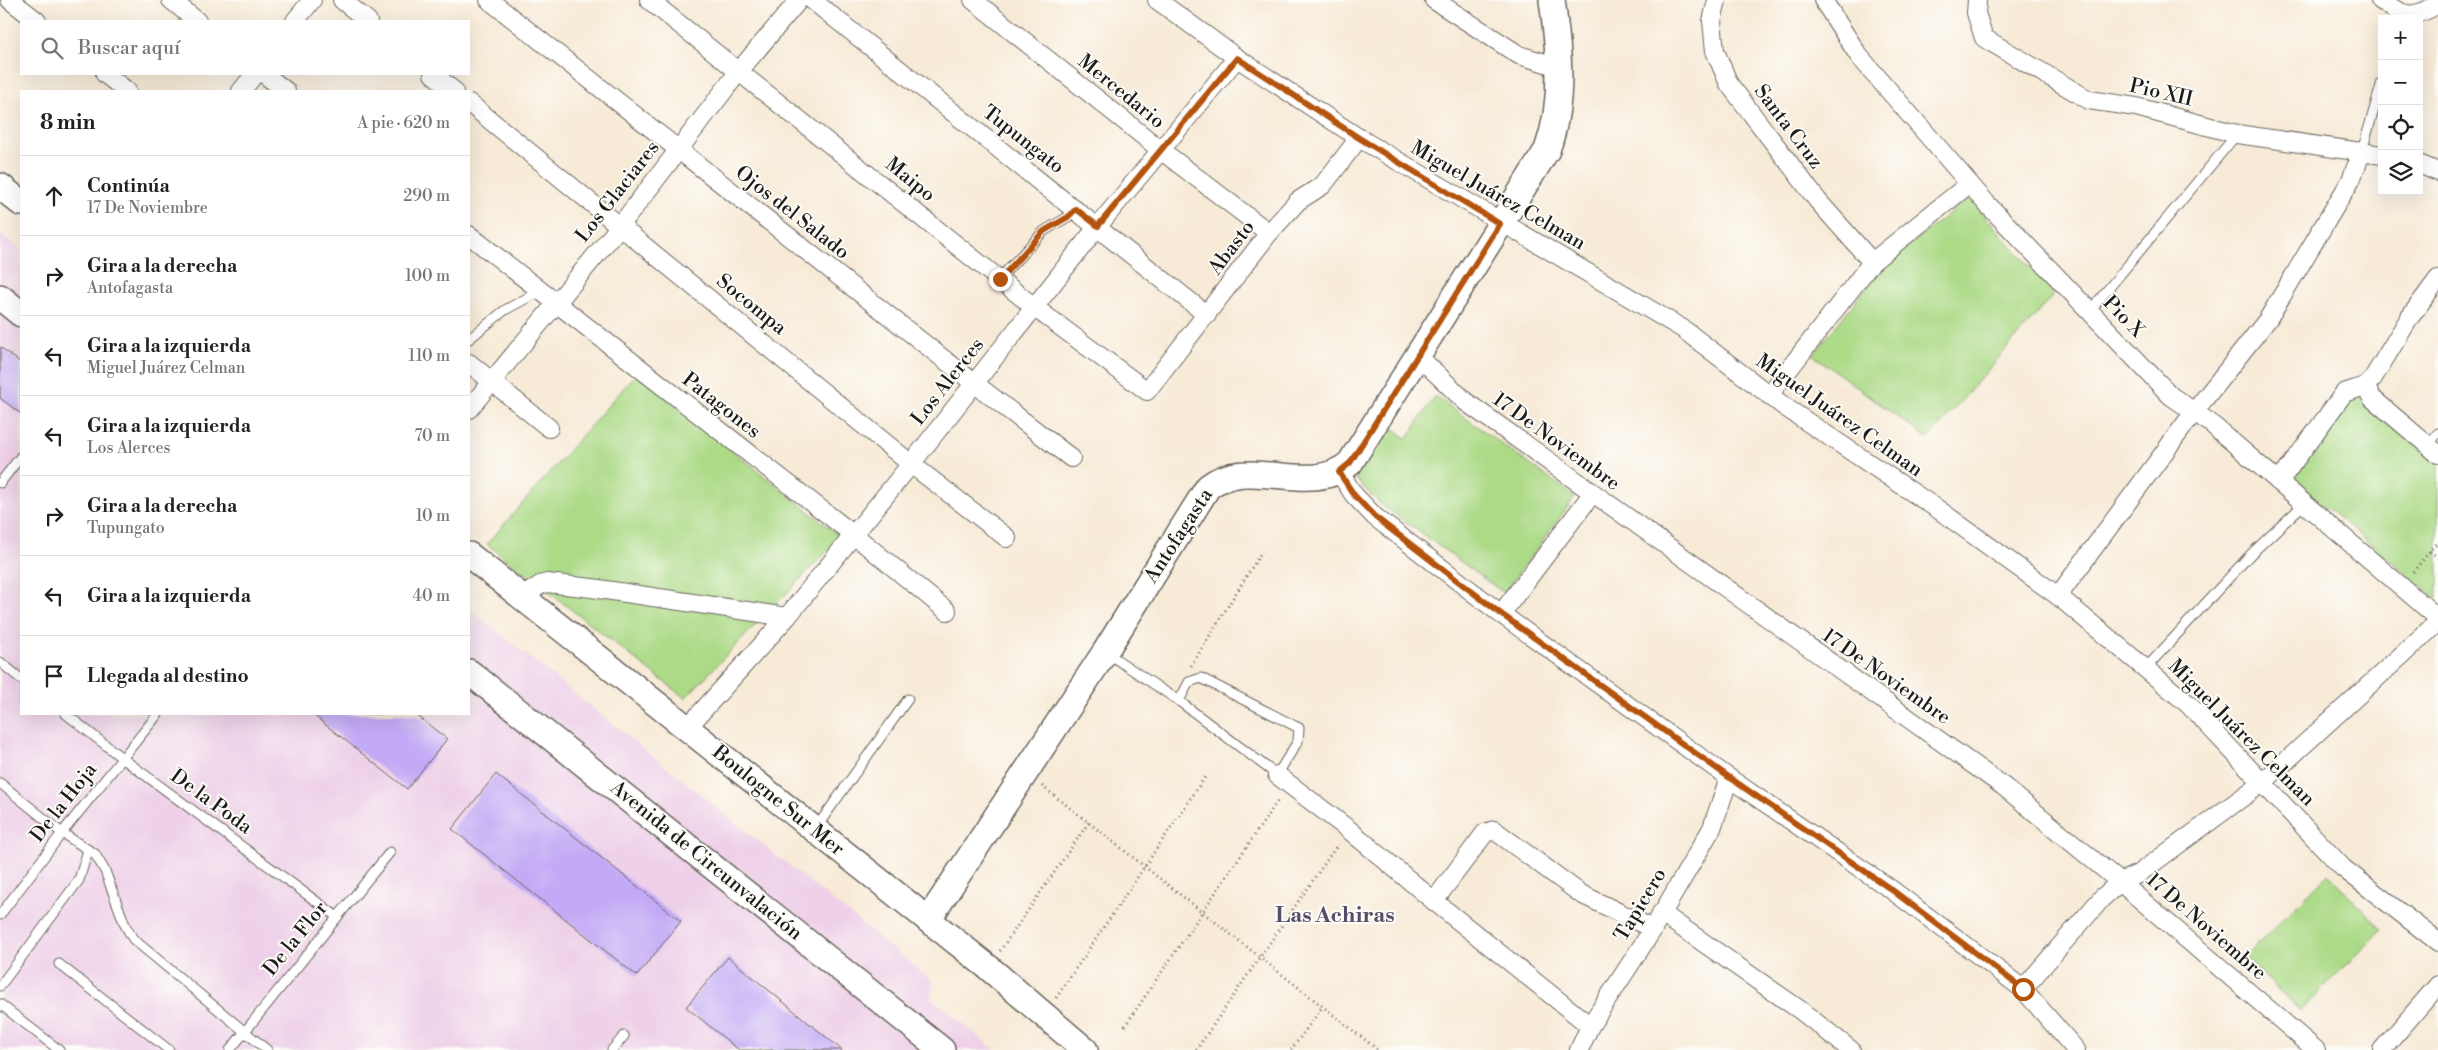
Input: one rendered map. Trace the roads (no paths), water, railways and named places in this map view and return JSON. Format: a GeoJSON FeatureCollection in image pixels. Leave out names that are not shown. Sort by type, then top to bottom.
{"type":"FeatureCollection","features":[{"type":"Feature","properties":{"kind":"street"},"geometry":{"type":"LineString","coordinates":[[10,0],[36,20]]}},
{"type":"Feature","properties":{"kind":"street"},"geometry":{"type":"LineString","coordinates":[[170,0],[196,20]]}},
{"type":"Feature","properties":{"kind":"street"},"geometry":{"type":"LineString","coordinates":[[297,20],[312,0]]}},
{"type":"Feature","properties":{"kind":"street"},"geometry":{"type":"LineString","coordinates":[[342,0],[367,20]]}},
{"type":"Feature","properties":{"kind":"street","name":"Ojos del Salado"},"geometry":{"type":"LineString","coordinates":[[489,0],[974,384],[1071,458]]}},
{"type":"Feature","properties":{"kind":"street","name":"Maipo"},"geometry":{"type":"LineString","coordinates":[[649,0],[1034,306],[1147,391]]}},
{"type":"Feature","properties":{"kind":"street","name":"Los Glaciares"},"geometry":{"type":"LineString","coordinates":[[470,408],[490,381],[620,226],[739,71],[799,0]]}},
{"type":"Feature","properties":{"kind":"street","name":"Tupungato"},"geometry":{"type":"LineString","coordinates":[[812,0],[1208,315]]}},
{"type":"Feature","properties":{"kind":"street","name":"Mercedario"},"geometry":{"type":"LineString","coordinates":[[972,0],[1162,151],[1269,233]]}},
{"type":"Feature","properties":{"kind":"street","name":"Miguel Juárez Celman"},"geometry":{"type":"LineString","coordinates":[[1157,0],[1237,58],[1359,138],[1500,224],[1652,309],[1683,329],[1769,395],[1939,510],[2058,596],[2188,704],[2343,868],[2438,942]]}},
{"type":"Feature","properties":{"kind":"street"},"geometry":{"type":"LineString","coordinates":[[1434,0],[1519,55],[1559,67]]}},
{"type":"Feature","properties":{"kind":"street"},"geometry":{"type":"LineString","coordinates":[[1552,0],[1559,67],[1556,118],[1547,150],[1350,463],[1339,472],[1354,495],[1375,517],[1501,614],[1730,778],[1892,890],[2023,989],[2076,1050]]}},
{"type":"Feature","properties":{"kind":"street","name":"Santa Cruz"},"geometry":{"type":"LineString","coordinates":[[1717,0],[1712,21],[1715,51],[1729,84],[1818,201],[1872,262]]}},
{"type":"Feature","properties":{"kind":"street","name":"Pio X"},"geometry":{"type":"LineString","coordinates":[[1824,0],[1858,56],[1969,184],[2089,313],[2171,396],[2209,422],[2438,618]]}},
{"type":"Feature","properties":{"kind":"street","name":"Pio XII"},"geometry":{"type":"LineString","coordinates":[[1977,0],[1976,14],[1984,38],[2089,100],[2136,107],[2237,134],[2378,154]]}},
{"type":"Feature","properties":{"kind":"street"},"geometry":{"type":"LineString","coordinates":[[2380,0],[2398,13],[2414,15],[2427,12]]}},
{"type":"Feature","properties":{"kind":"street","name":"Los Alerces"},"geometry":{"type":"LineString","coordinates":[[687,728],[787,618],[1098,226],[1237,58]]}},
{"type":"Feature","properties":{"kind":"street"},"geometry":{"type":"LineString","coordinates":[[106,75],[126,90]]}},
{"type":"Feature","properties":{"kind":"street"},"geometry":{"type":"LineString","coordinates":[[242,90],[254,75]]}},
{"type":"Feature","properties":{"kind":"street"},"geometry":{"type":"LineString","coordinates":[[265,75],[285,90]]}},
{"type":"Feature","properties":{"kind":"street"},"geometry":{"type":"LineString","coordinates":[[434,75],[453,90]]}},
{"type":"Feature","properties":{"kind":"street","name":"Socompa"},"geometry":{"type":"LineString","coordinates":[[470,104],[911,464],[1007,538]]}},
{"type":"Feature","properties":{"kind":"street","name":"Abasto"},"geometry":{"type":"LineString","coordinates":[[1147,391],[1208,315],[1269,233],[1298,201],[1323,184],[1359,138]]}},
{"type":"Feature","properties":{"kind":"street"},"geometry":{"type":"LineString","coordinates":[[2058,596],[2194,412],[2268,319],[2351,180],[2362,151]]}},
{"type":"Feature","properties":{"kind":"street"},"geometry":{"type":"LineString","coordinates":[[2423,166],[2438,172]]}},
{"type":"Feature","properties":{"kind":"street"},"geometry":{"type":"LineString","coordinates":[[1769,395],[1872,262],[1969,184]]}},
{"type":"Feature","properties":{"kind":"street"},"geometry":{"type":"LineString","coordinates":[[0,186],[20,202]]}},
{"type":"Feature","properties":{"kind":"street","name":"Patagones"},"geometry":{"type":"LineString","coordinates":[[470,236],[854,535],[947,611]]}},
{"type":"Feature","properties":{"kind":"street"},"geometry":{"type":"LineString","coordinates":[[2279,482],[2344,393],[2365,386],[2373,378],[2410,317],[2438,279]]}},
{"type":"Feature","properties":{"kind":"street"},"geometry":{"type":"LineString","coordinates":[[0,297],[20,313]]}},
{"type":"Feature","properties":{"kind":"street","name":"17 De Noviembre"},"geometry":{"type":"LineString","coordinates":[[1418,356],[1466,402],[1592,494],[2003,786],[2120,882],[2316,1050]]}},
{"type":"Feature","properties":{"kind":"street"},"geometry":{"type":"LineString","coordinates":[[470,364],[549,428]]}},
{"type":"Feature","properties":{"kind":"street"},"geometry":{"type":"LineString","coordinates":[[2365,386],[2372,398],[2435,444]]}},
{"type":"Feature","properties":{"kind":"street","name":"Antofagasta"},"geometry":{"type":"LineString","coordinates":[[928,920],[1026,774],[1208,487],[1219,478],[1234,474],[1313,478],[1339,472]]}},
{"type":"Feature","properties":{"kind":"street"},"geometry":{"type":"LineString","coordinates":[[1501,614],[1592,494]]}},
{"type":"Feature","properties":{"kind":"street","name":"Boulogne Sur Mer"},"geometry":{"type":"LineString","coordinates":[[470,556],[989,968],[1085,1050]]}},
{"type":"Feature","properties":{"kind":"street"},"geometry":{"type":"LineString","coordinates":[[521,598],[540,585],[547,583],[592,588],[787,618]]}},
{"type":"Feature","properties":{"kind":"street"},"geometry":{"type":"LineString","coordinates":[[2023,989],[2102,898],[2120,882],[2138,874],[2262,783],[2438,622]]}},
{"type":"Feature","properties":{"kind":"street","name":"Avenida de Circunvalación"},"geometry":{"type":"LineString","coordinates":[[470,673],[942,1050]]}},
{"type":"Feature","properties":{"kind":"street","name":"Tapicero"},"geometry":{"type":"LineString","coordinates":[[1579,1050],[1590,1026],[1657,921],[1712,828],[1730,778]]}},
{"type":"Feature","properties":{"kind":"street"},"geometry":{"type":"LineString","coordinates":[[1283,780],[1348,829],[1434,901],[1590,1026]]}},
{"type":"Feature","properties":{"kind":"street"},"geometry":{"type":"LineString","coordinates":[[1434,901],[1485,832],[1494,830],[1581,894],[1657,921],[1800,1010],[1851,1050]]}},
{"type":"Feature","properties":{"kind":"street"},"geometry":{"type":"LineString","coordinates":[[2382,1050],[2438,985]]}},
{"type":"Feature","properties":{"kind":"lane"},"geometry":{"type":"LineString","coordinates":[[2362,151],[2378,96]]}},
{"type":"Feature","properties":{"kind":"lane"},"geometry":{"type":"LineString","coordinates":[[2089,313],[2237,134]]}},
{"type":"Feature","properties":{"kind":"lane"},"geometry":{"type":"LineString","coordinates":[[1000,279],[1044,231],[1068,217],[1076,209]]}},
{"type":"Feature","properties":{"kind":"lane"},"geometry":{"type":"LineString","coordinates":[[470,338],[505,310],[540,291]]}},
{"type":"Feature","properties":{"kind":"lane"},"geometry":{"type":"LineString","coordinates":[[0,483],[20,457]]}},
{"type":"Feature","properties":{"kind":"lane"},"geometry":{"type":"LineString","coordinates":[[2146,668],[2250,555],[2305,504]]}},
{"type":"Feature","properties":{"kind":"lane"},"geometry":{"type":"LineString","coordinates":[[1104,652],[1179,701],[1283,780],[1298,741],[1299,728],[1201,678],[1189,682],[1179,701]]}},
{"type":"Feature","properties":{"kind":"lane"},"geometry":{"type":"LineString","coordinates":[[0,662],[20,678]]}},
{"type":"Feature","properties":{"kind":"lane"},"geometry":{"type":"LineString","coordinates":[[815,830],[908,699]]}},
{"type":"Feature","properties":{"kind":"lane","name":"De la Poda"},"geometry":{"type":"LineString","coordinates":[[67,715],[122,758],[336,916]]}},
{"type":"Feature","properties":{"kind":"lane","name":"De la Hoja"},"geometry":{"type":"LineString","coordinates":[[0,915],[62,832],[157,715]]}},
{"type":"Feature","properties":{"kind":"lane"},"geometry":{"type":"LineString","coordinates":[[0,783],[62,832],[94,854],[105,871],[125,925],[134,939],[267,1050]]}},
{"type":"Feature","properties":{"kind":"lane"},"geometry":{"type":"LineString","coordinates":[[0,986],[78,880],[88,850]]}},
{"type":"Feature","properties":{"kind":"lane","name":"De la Flor"},"geometry":{"type":"LineString","coordinates":[[230,1050],[336,916],[390,852]]}},
{"type":"Feature","properties":{"kind":"lane"},"geometry":{"type":"LineString","coordinates":[[60,964],[170,1050]]}},
{"type":"Feature","properties":{"kind":"lane"},"geometry":{"type":"LineString","coordinates":[[0,1004],[59,1050]]}},
{"type":"Feature","properties":{"kind":"lane"},"geometry":{"type":"LineString","coordinates":[[612,1050],[624,1036]]}},
{"type":"Feature","properties":{"kind":"district","name":"Las Achiras"},"geometry":{"type":"Point","coordinates":[1335,915]}}]}
